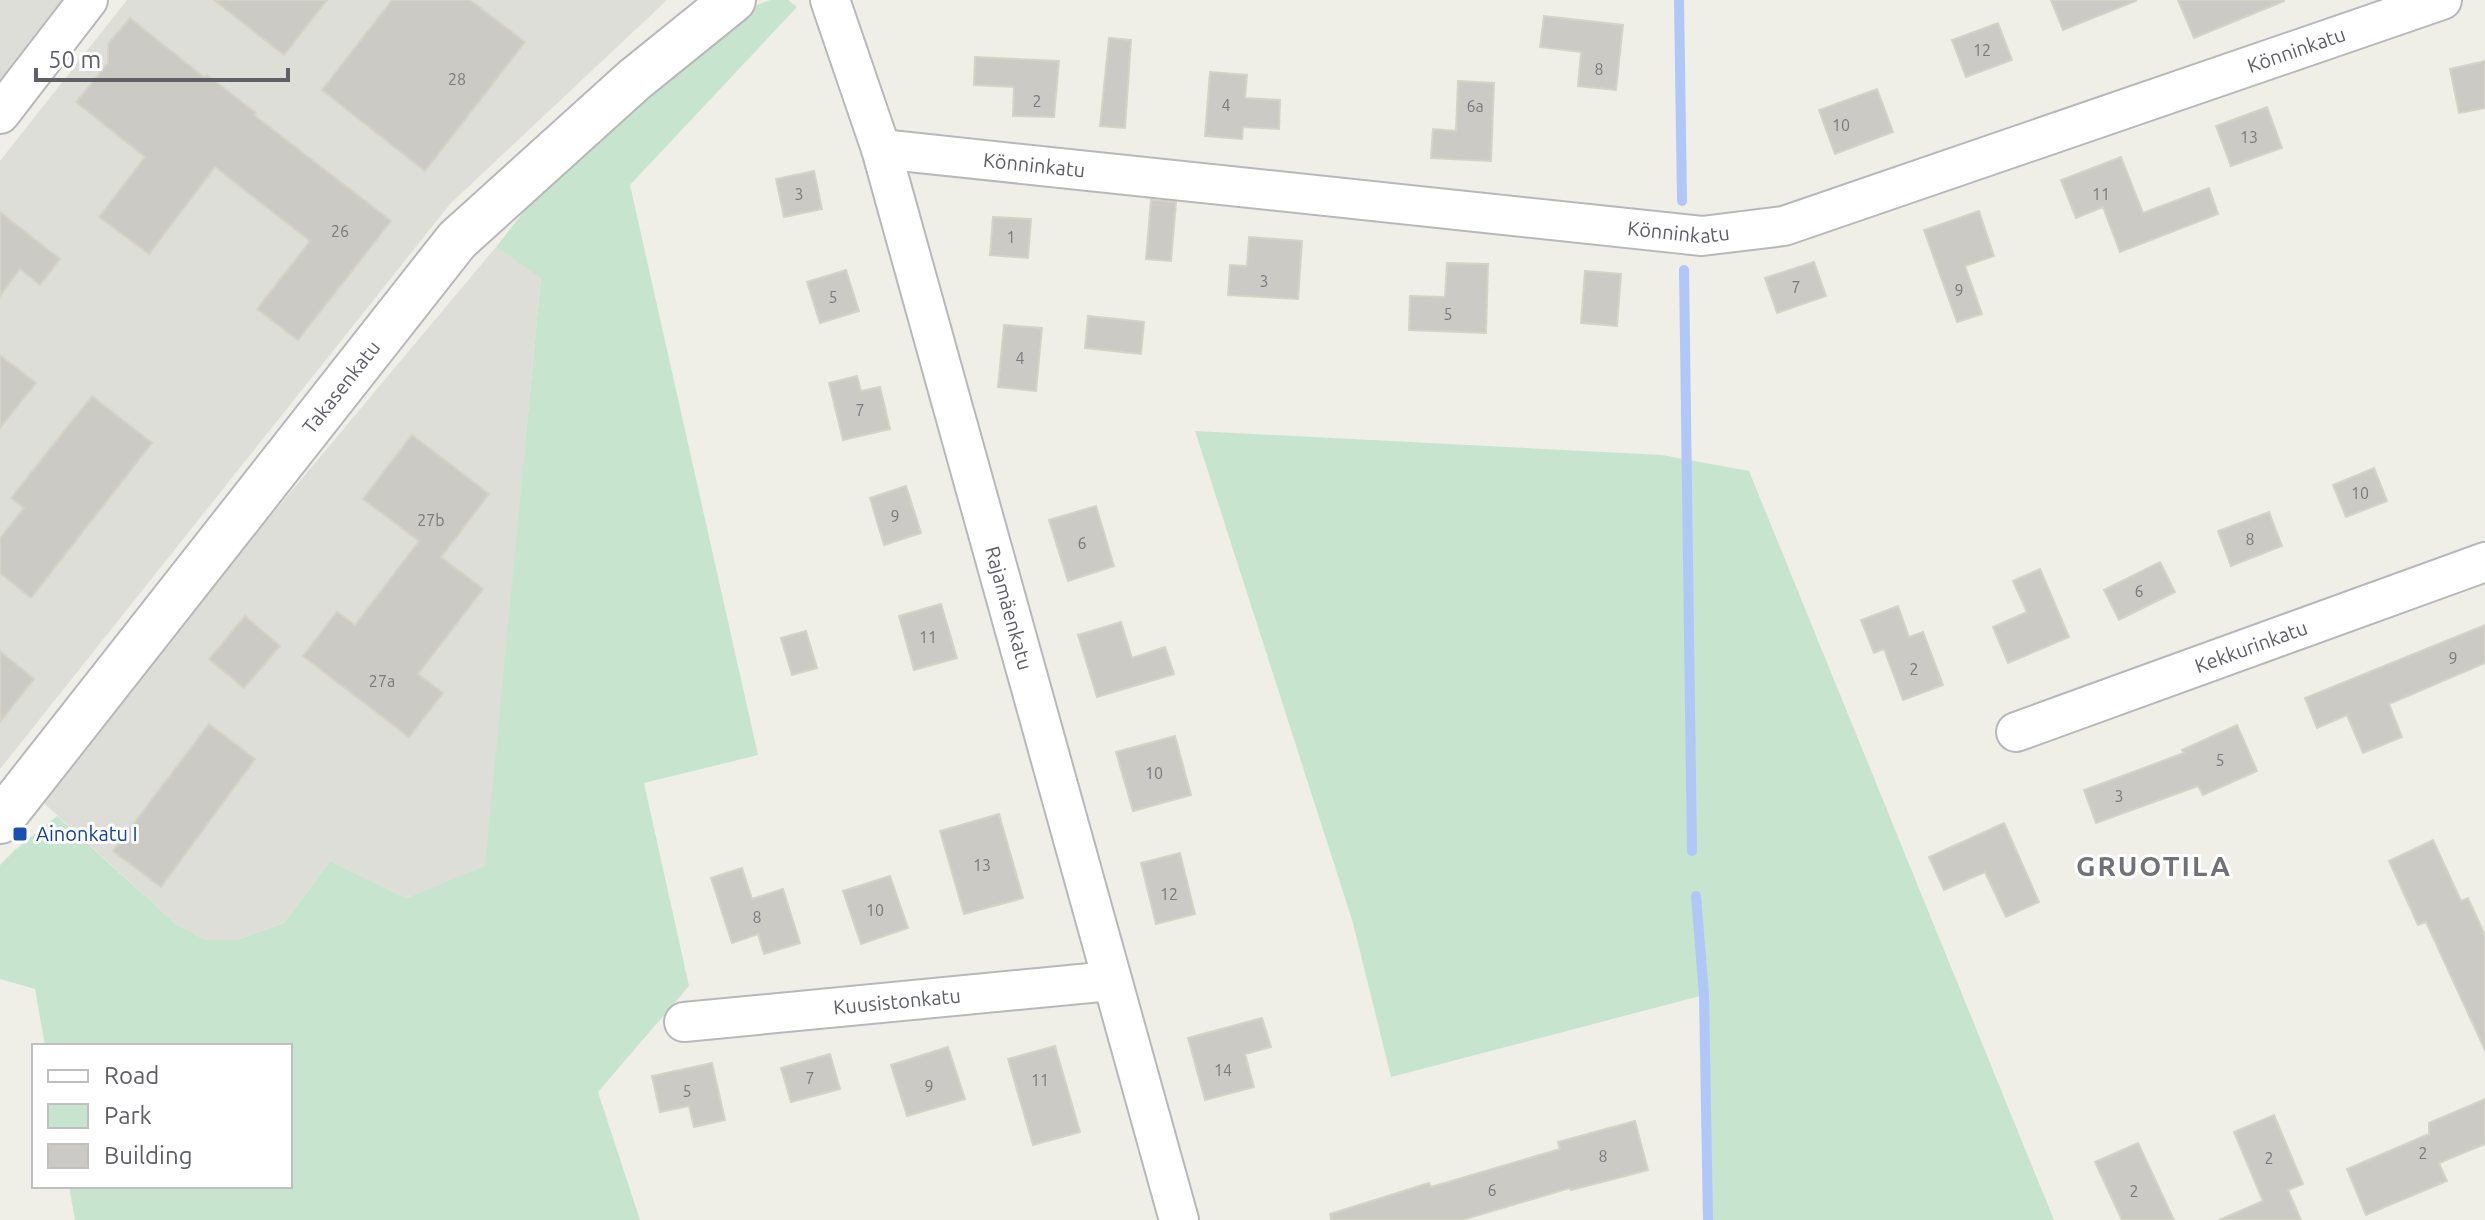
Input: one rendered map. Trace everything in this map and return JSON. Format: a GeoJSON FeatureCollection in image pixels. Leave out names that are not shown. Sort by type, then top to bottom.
{"type":"FeatureCollection","features":[{"type":"Feature","properties":{"kind":"street"},"geometry":{"type":"LineString","coordinates":[[0,114],[88,0]]}},
{"type":"Feature","properties":{"kind":"street","name":"Takasenkatu"},"geometry":{"type":"LineString","coordinates":[[0,821],[457,240],[634,80],[733,0]]}},
{"type":"Feature","properties":{"kind":"street","name":"Rajamäenkatu"},"geometry":{"type":"LineString","coordinates":[[830,0],[881,149],[1179,1220]]}},
{"type":"Feature","properties":{"kind":"street","name":"Könninkatu"},"geometry":{"type":"LineString","coordinates":[[881,149],[1702,236],[1784,226],[2442,0]]}},
{"type":"Feature","properties":{"kind":"street","name":"Kekkurinkatu"},"geometry":{"type":"LineString","coordinates":[[2016,732],[2485,562]]}},
{"type":"Feature","properties":{"kind":"street","name":"Kuusistonkatu"},"geometry":{"type":"LineString","coordinates":[[684,1022],[1111,981]]}},
{"type":"Feature","properties":{"kind":"shaded area"},"geometry":{"type":"Polygon","coordinates":[[[0,0],[66,0],[0,84],[0,0]]]}},
{"type":"Feature","properties":{"kind":"shaded area"},"geometry":{"type":"Polygon","coordinates":[[[127,0],[667,0],[450,204],[0,769],[0,161],[127,0]]]}},
{"type":"Feature","properties":{"kind":"shaded area"},"geometry":{"type":"Polygon","coordinates":[[[496,247],[541,277],[486,866],[406,898],[330,861],[284,923],[237,940],[205,940],[176,924],[36,796],[496,247]]]}},
{"type":"Feature","properties":{"kind":"green space"},"geometry":{"type":"Polygon","coordinates":[[[770,0],[788,0],[797,7],[630,185],[758,755],[644,783],[689,986],[598,1092],[640,1220],[75,1220],[69,1188],[292,1188],[292,1044],[45,1044],[35,989],[0,979],[0,865],[57,816],[176,924],[205,940],[237,940],[284,923],[330,861],[406,898],[485,866],[541,278],[496,247],[540,191],[757,5],[770,0]]]}},
{"type":"Feature","properties":{"kind":"green space"},"geometry":{"type":"Polygon","coordinates":[[[1195,431],[1662,455],[1749,471],[2054,1220],[1708,1220],[1704,995],[1391,1077],[1353,923],[1195,431]]]}},
{"type":"Feature","properties":{"kind":"building"},"geometry":{"type":"Polygon","coordinates":[[[214,0],[327,0],[284,55],[214,0]]]}},
{"type":"Feature","properties":{"kind":"building"},"geometry":{"type":"Polygon","coordinates":[[[392,0],[470,0],[525,42],[425,171],[322,90],[392,0]]]}},
{"type":"Feature","properties":{"kind":"building"},"geometry":{"type":"Polygon","coordinates":[[[2051,0],[2135,0],[2136,1],[2063,30],[2051,0]]]}},
{"type":"Feature","properties":{"kind":"building"},"geometry":{"type":"Polygon","coordinates":[[[2178,0],[2284,0],[2284,1],[2194,38],[2178,0]]]}},
{"type":"Feature","properties":{"kind":"building"},"geometry":{"type":"Polygon","coordinates":[[[1544,16],[1623,25],[1616,90],[1578,86],[1581,52],[1540,47],[1544,16]]]}},
{"type":"Feature","properties":{"kind":"building"},"geometry":{"type":"Polygon","coordinates":[[[130,18],[391,221],[298,340],[257,309],[310,241],[215,167],[149,254],[99,217],[145,157],[76,102],[108,63],[108,44],[130,18]]]}},
{"type":"Feature","properties":{"kind":"building"},"geometry":{"type":"Polygon","coordinates":[[[1998,23],[2012,60],[1966,77],[1952,40],[1998,23]]]}},
{"type":"Feature","properties":{"kind":"building"},"geometry":{"type":"Polygon","coordinates":[[[1109,38],[1131,40],[1125,128],[1100,126],[1109,38]]]}},
{"type":"Feature","properties":{"kind":"building"},"geometry":{"type":"Polygon","coordinates":[[[975,57],[1059,61],[1054,117],[1013,116],[1014,87],[974,85],[975,57]]]}},
{"type":"Feature","properties":{"kind":"building"},"geometry":{"type":"Polygon","coordinates":[[[2485,61],[2485,108],[2459,113],[2450,69],[2485,61]]]}},
{"type":"Feature","properties":{"kind":"building"},"geometry":{"type":"Polygon","coordinates":[[[1210,72],[1247,75],[1245,98],[1280,100],[1279,129],[1243,127],[1242,139],[1205,136],[1210,72]]]}},
{"type":"Feature","properties":{"kind":"building"},"geometry":{"type":"Polygon","coordinates":[[[1458,81],[1494,83],[1491,161],[1431,158],[1433,129],[1456,131],[1458,81]]]}},
{"type":"Feature","properties":{"kind":"building"},"geometry":{"type":"Polygon","coordinates":[[[1877,89],[1893,132],[1835,154],[1819,110],[1877,89]]]}},
{"type":"Feature","properties":{"kind":"building"},"geometry":{"type":"Polygon","coordinates":[[[2267,107],[2282,148],[2231,166],[2216,126],[2267,107]]]}},
{"type":"Feature","properties":{"kind":"building"},"geometry":{"type":"Polygon","coordinates":[[[2121,157],[2143,213],[2209,188],[2218,214],[2120,252],[2103,207],[2076,218],[2061,180],[2121,157]]]}},
{"type":"Feature","properties":{"kind":"building"},"geometry":{"type":"Polygon","coordinates":[[[814,171],[822,209],[784,217],[776,179],[814,171]]]}},
{"type":"Feature","properties":{"kind":"building"},"geometry":{"type":"Polygon","coordinates":[[[1151,200],[1176,202],[1171,261],[1146,259],[1151,200]]]}},
{"type":"Feature","properties":{"kind":"building"},"geometry":{"type":"Polygon","coordinates":[[[1979,211],[1994,256],[1965,266],[1982,314],[1957,322],[1924,230],[1979,211]]]}},
{"type":"Feature","properties":{"kind":"building"},"geometry":{"type":"Polygon","coordinates":[[[0,212],[60,259],[40,285],[20,269],[0,296],[0,212]]]}},
{"type":"Feature","properties":{"kind":"building"},"geometry":{"type":"Polygon","coordinates":[[[993,217],[1031,219],[1028,258],[990,255],[993,217]]]}},
{"type":"Feature","properties":{"kind":"building"},"geometry":{"type":"Polygon","coordinates":[[[1249,237],[1302,241],[1298,299],[1228,295],[1230,265],[1247,266],[1249,237]]]}},
{"type":"Feature","properties":{"kind":"building"},"geometry":{"type":"Polygon","coordinates":[[[1814,262],[1826,296],[1777,313],[1765,278],[1814,262]]]}},
{"type":"Feature","properties":{"kind":"building"},"geometry":{"type":"Polygon","coordinates":[[[1447,263],[1488,264],[1486,333],[1409,330],[1410,296],[1445,297],[1447,263]]]}},
{"type":"Feature","properties":{"kind":"building"},"geometry":{"type":"Polygon","coordinates":[[[846,270],[859,311],[820,323],[807,282],[846,270]]]}},
{"type":"Feature","properties":{"kind":"building"},"geometry":{"type":"Polygon","coordinates":[[[1585,271],[1621,274],[1617,326],[1581,323],[1585,271]]]}},
{"type":"Feature","properties":{"kind":"building"},"geometry":{"type":"Polygon","coordinates":[[[1088,316],[1144,322],[1141,354],[1085,348],[1088,316]]]}},
{"type":"Feature","properties":{"kind":"building"},"geometry":{"type":"Polygon","coordinates":[[[1004,325],[1042,328],[1036,391],[998,387],[1004,325]]]}},
{"type":"Feature","properties":{"kind":"building"},"geometry":{"type":"Polygon","coordinates":[[[0,355],[36,383],[0,428],[0,355]]]}},
{"type":"Feature","properties":{"kind":"building"},"geometry":{"type":"Polygon","coordinates":[[[857,376],[861,391],[880,387],[890,429],[843,440],[829,383],[857,376]]]}},
{"type":"Feature","properties":{"kind":"building"},"geometry":{"type":"Polygon","coordinates":[[[92,396],[152,443],[31,598],[0,573],[0,538],[24,508],[11,498],[92,396]]]}},
{"type":"Feature","properties":{"kind":"building"},"geometry":{"type":"Polygon","coordinates":[[[412,435],[489,494],[441,557],[483,589],[418,674],[443,693],[409,737],[303,656],[337,612],[355,625],[419,541],[363,499],[412,435]]]}},
{"type":"Feature","properties":{"kind":"building"},"geometry":{"type":"Polygon","coordinates":[[[2374,468],[2387,501],[2346,517],[2333,485],[2374,468]]]}},
{"type":"Feature","properties":{"kind":"building"},"geometry":{"type":"Polygon","coordinates":[[[906,486],[921,533],[884,545],[870,498],[906,486]]]}},
{"type":"Feature","properties":{"kind":"building"},"geometry":{"type":"Polygon","coordinates":[[[1096,506],[1114,566],[1068,581],[1049,520],[1096,506]]]}},
{"type":"Feature","properties":{"kind":"building"},"geometry":{"type":"Polygon","coordinates":[[[2269,512],[2282,546],[2231,566],[2218,531],[2269,512]]]}},
{"type":"Feature","properties":{"kind":"building"},"geometry":{"type":"Polygon","coordinates":[[[2160,562],[2175,592],[2119,620],[2104,590],[2160,562]]]}},
{"type":"Feature","properties":{"kind":"building"},"geometry":{"type":"Polygon","coordinates":[[[2040,569],[2069,637],[2008,663],[1993,627],[2027,612],[2013,581],[2040,569]]]}},
{"type":"Feature","properties":{"kind":"building"},"geometry":{"type":"Polygon","coordinates":[[[941,604],[957,658],[914,670],[899,616],[941,604]]]}},
{"type":"Feature","properties":{"kind":"building"},"geometry":{"type":"Polygon","coordinates":[[[1898,606],[1909,637],[1923,632],[1943,685],[1903,700],[1884,649],[1874,653],[1861,620],[1898,606]]]}},
{"type":"Feature","properties":{"kind":"building"},"geometry":{"type":"Polygon","coordinates":[[[245,616],[280,646],[244,688],[209,659],[245,616]]]}},
{"type":"Feature","properties":{"kind":"building"},"geometry":{"type":"Polygon","coordinates":[[[1121,622],[1132,658],[1165,647],[1174,674],[1097,697],[1078,635],[1121,622]]]}},
{"type":"Feature","properties":{"kind":"building"},"geometry":{"type":"Polygon","coordinates":[[[2485,625],[2485,663],[2389,704],[2402,737],[2363,753],[2347,715],[2317,728],[2305,698],[2485,625]]]}},
{"type":"Feature","properties":{"kind":"building"},"geometry":{"type":"Polygon","coordinates":[[[806,631],[817,668],[792,675],[781,638],[806,631]]]}},
{"type":"Feature","properties":{"kind":"building"},"geometry":{"type":"Polygon","coordinates":[[[0,651],[34,679],[0,722],[0,651]]]}},
{"type":"Feature","properties":{"kind":"building"},"geometry":{"type":"Polygon","coordinates":[[[209,724],[255,759],[161,887],[113,851],[209,724]]]}},
{"type":"Feature","properties":{"kind":"building"},"geometry":{"type":"Polygon","coordinates":[[[2237,725],[2257,771],[2203,795],[2198,786],[2096,823],[2084,790],[2184,753],[2182,750],[2237,725]]]}},
{"type":"Feature","properties":{"kind":"building"},"geometry":{"type":"Polygon","coordinates":[[[1175,736],[1191,795],[1133,811],[1116,752],[1175,736]]]}},
{"type":"Feature","properties":{"kind":"building"},"geometry":{"type":"Polygon","coordinates":[[[999,814],[1023,898],[964,914],[940,831],[999,814]]]}},
{"type":"Feature","properties":{"kind":"building"},"geometry":{"type":"Polygon","coordinates":[[[2004,823],[2039,902],[2006,917],[1985,872],[1944,890],[1929,857],[2004,823]]]}},
{"type":"Feature","properties":{"kind":"building"},"geometry":{"type":"Polygon","coordinates":[[[2433,840],[2461,901],[2468,898],[2485,935],[2485,1050],[2426,922],[2418,925],[2389,861],[2433,840]]]}},
{"type":"Feature","properties":{"kind":"building"},"geometry":{"type":"Polygon","coordinates":[[[1180,853],[1195,914],[1156,924],[1141,863],[1180,853]]]}},
{"type":"Feature","properties":{"kind":"building"},"geometry":{"type":"Polygon","coordinates":[[[742,868],[752,899],[783,889],[800,943],[764,954],[758,934],[732,943],[711,878],[742,868]]]}},
{"type":"Feature","properties":{"kind":"building"},"geometry":{"type":"Polygon","coordinates":[[[890,876],[908,928],[861,944],[843,891],[890,876]]]}},
{"type":"Feature","properties":{"kind":"building"},"geometry":{"type":"Polygon","coordinates":[[[1262,1018],[1271,1047],[1245,1054],[1254,1087],[1205,1100],[1188,1038],[1262,1018]]]}},
{"type":"Feature","properties":{"kind":"building"},"geometry":{"type":"Polygon","coordinates":[[[1055,1046],[1080,1132],[1033,1145],[1008,1059],[1055,1046]]]}},
{"type":"Feature","properties":{"kind":"building"},"geometry":{"type":"Polygon","coordinates":[[[948,1047],[965,1099],[907,1116],[891,1065],[948,1047]]]}},
{"type":"Feature","properties":{"kind":"building"},"geometry":{"type":"Polygon","coordinates":[[[830,1054],[840,1089],[791,1102],[781,1068],[830,1054]]]}},
{"type":"Feature","properties":{"kind":"building"},"geometry":{"type":"Polygon","coordinates":[[[712,1063],[725,1120],[694,1127],[689,1106],[660,1112],[652,1076],[712,1063]]]}},
{"type":"Feature","properties":{"kind":"building"},"geometry":{"type":"Polygon","coordinates":[[[2485,1099],[2485,1144],[2439,1163],[2447,1181],[2366,1215],[2347,1169],[2429,1134],[2429,1123],[2485,1099]]]}},
{"type":"Feature","properties":{"kind":"building"},"geometry":{"type":"Polygon","coordinates":[[[2274,1115],[2303,1184],[2288,1190],[2301,1220],[2219,1220],[2263,1201],[2234,1132],[2274,1115]]]}},
{"type":"Feature","properties":{"kind":"building"},"geometry":{"type":"Polygon","coordinates":[[[1635,1121],[1648,1170],[1570,1188],[1462,1220],[1331,1220],[1330,1214],[1429,1183],[1431,1187],[1560,1149],[1558,1142],[1635,1121]]]}},
{"type":"Feature","properties":{"kind":"building"},"geometry":{"type":"Polygon","coordinates":[[[2138,1143],[2174,1220],[2122,1220],[2095,1162],[2138,1143]]]}},
{"type":"Feature","properties":{"kind":"waterway"},"geometry":{"type":"LineString","coordinates":[[1679,0],[1682,201]]}},
{"type":"Feature","properties":{"kind":"waterway"},"geometry":{"type":"LineString","coordinates":[[1684,270],[1692,851]]}},
{"type":"Feature","properties":{"kind":"waterway"},"geometry":{"type":"LineString","coordinates":[[1696,896],[1704,995],[1708,1220]]}},
{"type":"Feature","properties":{"kind":"place","name":"Ainonkatu I"},"geometry":{"type":"Point","coordinates":[20,834]}},
{"type":"Feature","properties":{"kind":"district","name":"GRUOTILA"},"geometry":{"type":"Point","coordinates":[2154,866]}}]}
